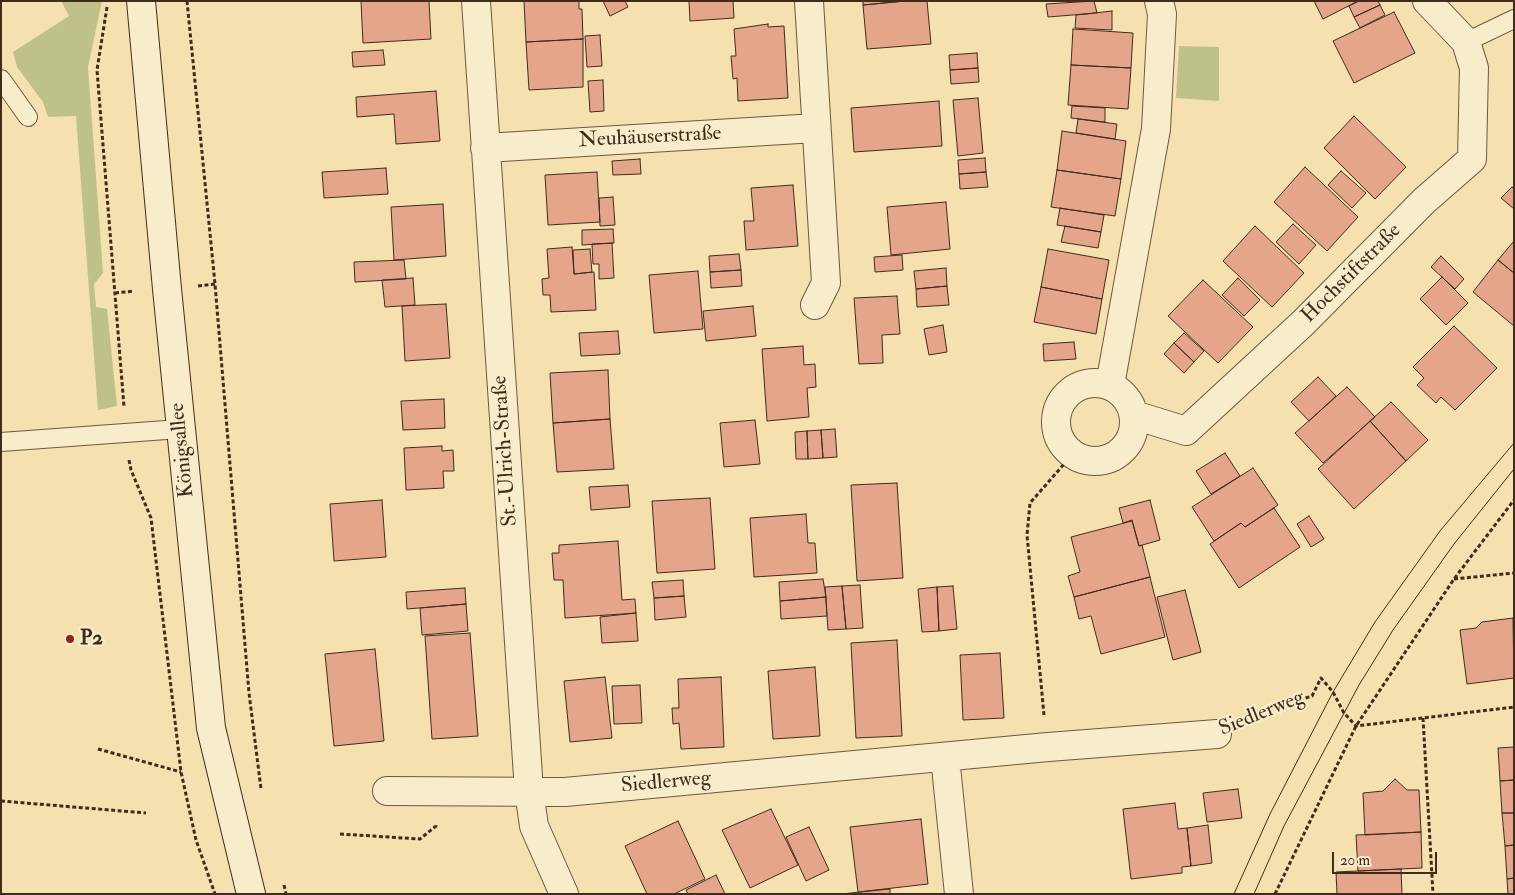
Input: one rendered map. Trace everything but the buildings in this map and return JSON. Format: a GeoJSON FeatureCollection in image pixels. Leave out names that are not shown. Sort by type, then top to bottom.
{"type":"FeatureCollection","features":[{"type":"Feature","properties":{"kind":"street","name":"Königsallee"},"geometry":{"type":"LineString","coordinates":[[141,1],[180,429],[211,728],[251,894]]}},
{"type":"Feature","properties":{"kind":"street","name":"St.-Ulrich-Straße"},"geometry":{"type":"LineString","coordinates":[[476,1],[529,791],[534,826],[564,894]]}},
{"type":"Feature","properties":{"kind":"street"},"geometry":{"type":"LineString","coordinates":[[809,1],[826,283],[815,305]]}},
{"type":"Feature","properties":{"kind":"street"},"geometry":{"type":"LineString","coordinates":[[1110,386],[1156,129],[1162,14],[1159,1]]}},
{"type":"Feature","properties":{"kind":"street","name":"Hochstiftstraße"},"geometry":{"type":"LineString","coordinates":[[1134,415],[1186,432],[1303,323],[1424,201],[1472,159],[1474,68],[1466,42],[1427,1]]}},
{"type":"Feature","properties":{"kind":"street","name":"Neuhäuserstraße"},"geometry":{"type":"LineString","coordinates":[[485,148],[816,128]]}},
{"type":"Feature","properties":{"kind":"street"},"geometry":{"type":"LineString","coordinates":[[1098,382],[1110,386],[1121,393],[1129,403],[1134,415],[1134,428],[1130,441],[1122,451],[1111,458],[1098,462],[1085,461],[1072,456],[1063,446],[1057,435],[1055,422],[1057,409],[1064,397],[1079,386],[1098,382]]}},
{"type":"Feature","properties":{"kind":"street","name":"Siedlerweg"},"geometry":{"type":"LineString","coordinates":[[387,791],[565,792],[944,756],[1217,734]]}},
{"type":"Feature","properties":{"kind":"street"},"geometry":{"type":"LineString","coordinates":[[944,756],[959,894]]}},
{"type":"Feature","properties":{"kind":"lane"},"geometry":{"type":"LineString","coordinates":[[1466,42],[1514,19]]}},
{"type":"Feature","properties":{"kind":"lane"},"geometry":{"type":"LineString","coordinates":[[1,79],[28,117]]}},
{"type":"Feature","properties":{"kind":"lane"},"geometry":{"type":"LineString","coordinates":[[1,442],[180,429]]}},
{"type":"Feature","properties":{"kind":"path"},"geometry":{"type":"LineString","coordinates":[[187,1],[215,294],[249,693],[263,796]]}},
{"type":"Feature","properties":{"kind":"path"},"geometry":{"type":"LineString","coordinates":[[1048,747],[1027,535],[1030,503],[1072,456]]}},
{"type":"Feature","properties":{"kind":"path"},"geometry":{"type":"LineString","coordinates":[[1275,894],[1356,726],[1454,580],[1514,500]]}},
{"type":"Feature","properties":{"kind":"path"},"geometry":{"type":"LineString","coordinates":[[1454,580],[1514,573]]}},
{"type":"Feature","properties":{"kind":"path","name":"Siedlerweg"},"geometry":{"type":"LineString","coordinates":[[1217,734],[1267,710],[1312,696],[1322,678],[1333,692],[1344,713],[1356,726]]}},
{"type":"Feature","properties":{"kind":"path"},"geometry":{"type":"LineString","coordinates":[[1356,726],[1514,707]]}},
{"type":"Feature","properties":{"kind":"path"},"geometry":{"type":"LineString","coordinates":[[1423,718],[1433,894]]}},
{"type":"Feature","properties":{"kind":"path"},"geometry":{"type":"LineString","coordinates":[[98,749],[181,772]]}},
{"type":"Feature","properties":{"kind":"path"},"geometry":{"type":"LineString","coordinates":[[340,834],[420,839],[436,826],[435,790]]}},
{"type":"Feature","properties":{"kind":"path"},"geometry":{"type":"LineString","coordinates":[[1,801],[146,813]]}},
{"type":"Feature","properties":{"kind":"path"},"geometry":{"type":"LineString","coordinates":[[282,876],[286,894]]}},
{"type":"Feature","properties":{"kind":"green space"},"geometry":{"type":"Polygon","coordinates":[[[61,1],[102,1],[88,67],[103,273],[94,284],[96,307],[107,309],[117,406],[98,410],[76,116],[48,117],[43,102],[17,67],[13,52],[69,16],[61,1]]]}},
{"type":"Feature","properties":{"kind":"green space"},"geometry":{"type":"Polygon","coordinates":[[[1179,46],[1219,47],[1219,101],[1176,98],[1179,46]]]}},
{"type":"Feature","properties":{"kind":"tram line"},"geometry":{"type":"LineString","coordinates":[[1234,894],[1270,814],[1333,692],[1375,622],[1440,531],[1514,443]]}},
{"type":"Feature","properties":{"kind":"tram line"},"geometry":{"type":"LineString","coordinates":[[1254,894],[1284,826],[1359,685],[1393,630],[1454,544],[1514,469]]}},
{"type":"Feature","properties":{"kind":"place","name":"P2"},"geometry":{"type":"Point","coordinates":[70,639]}}]}
